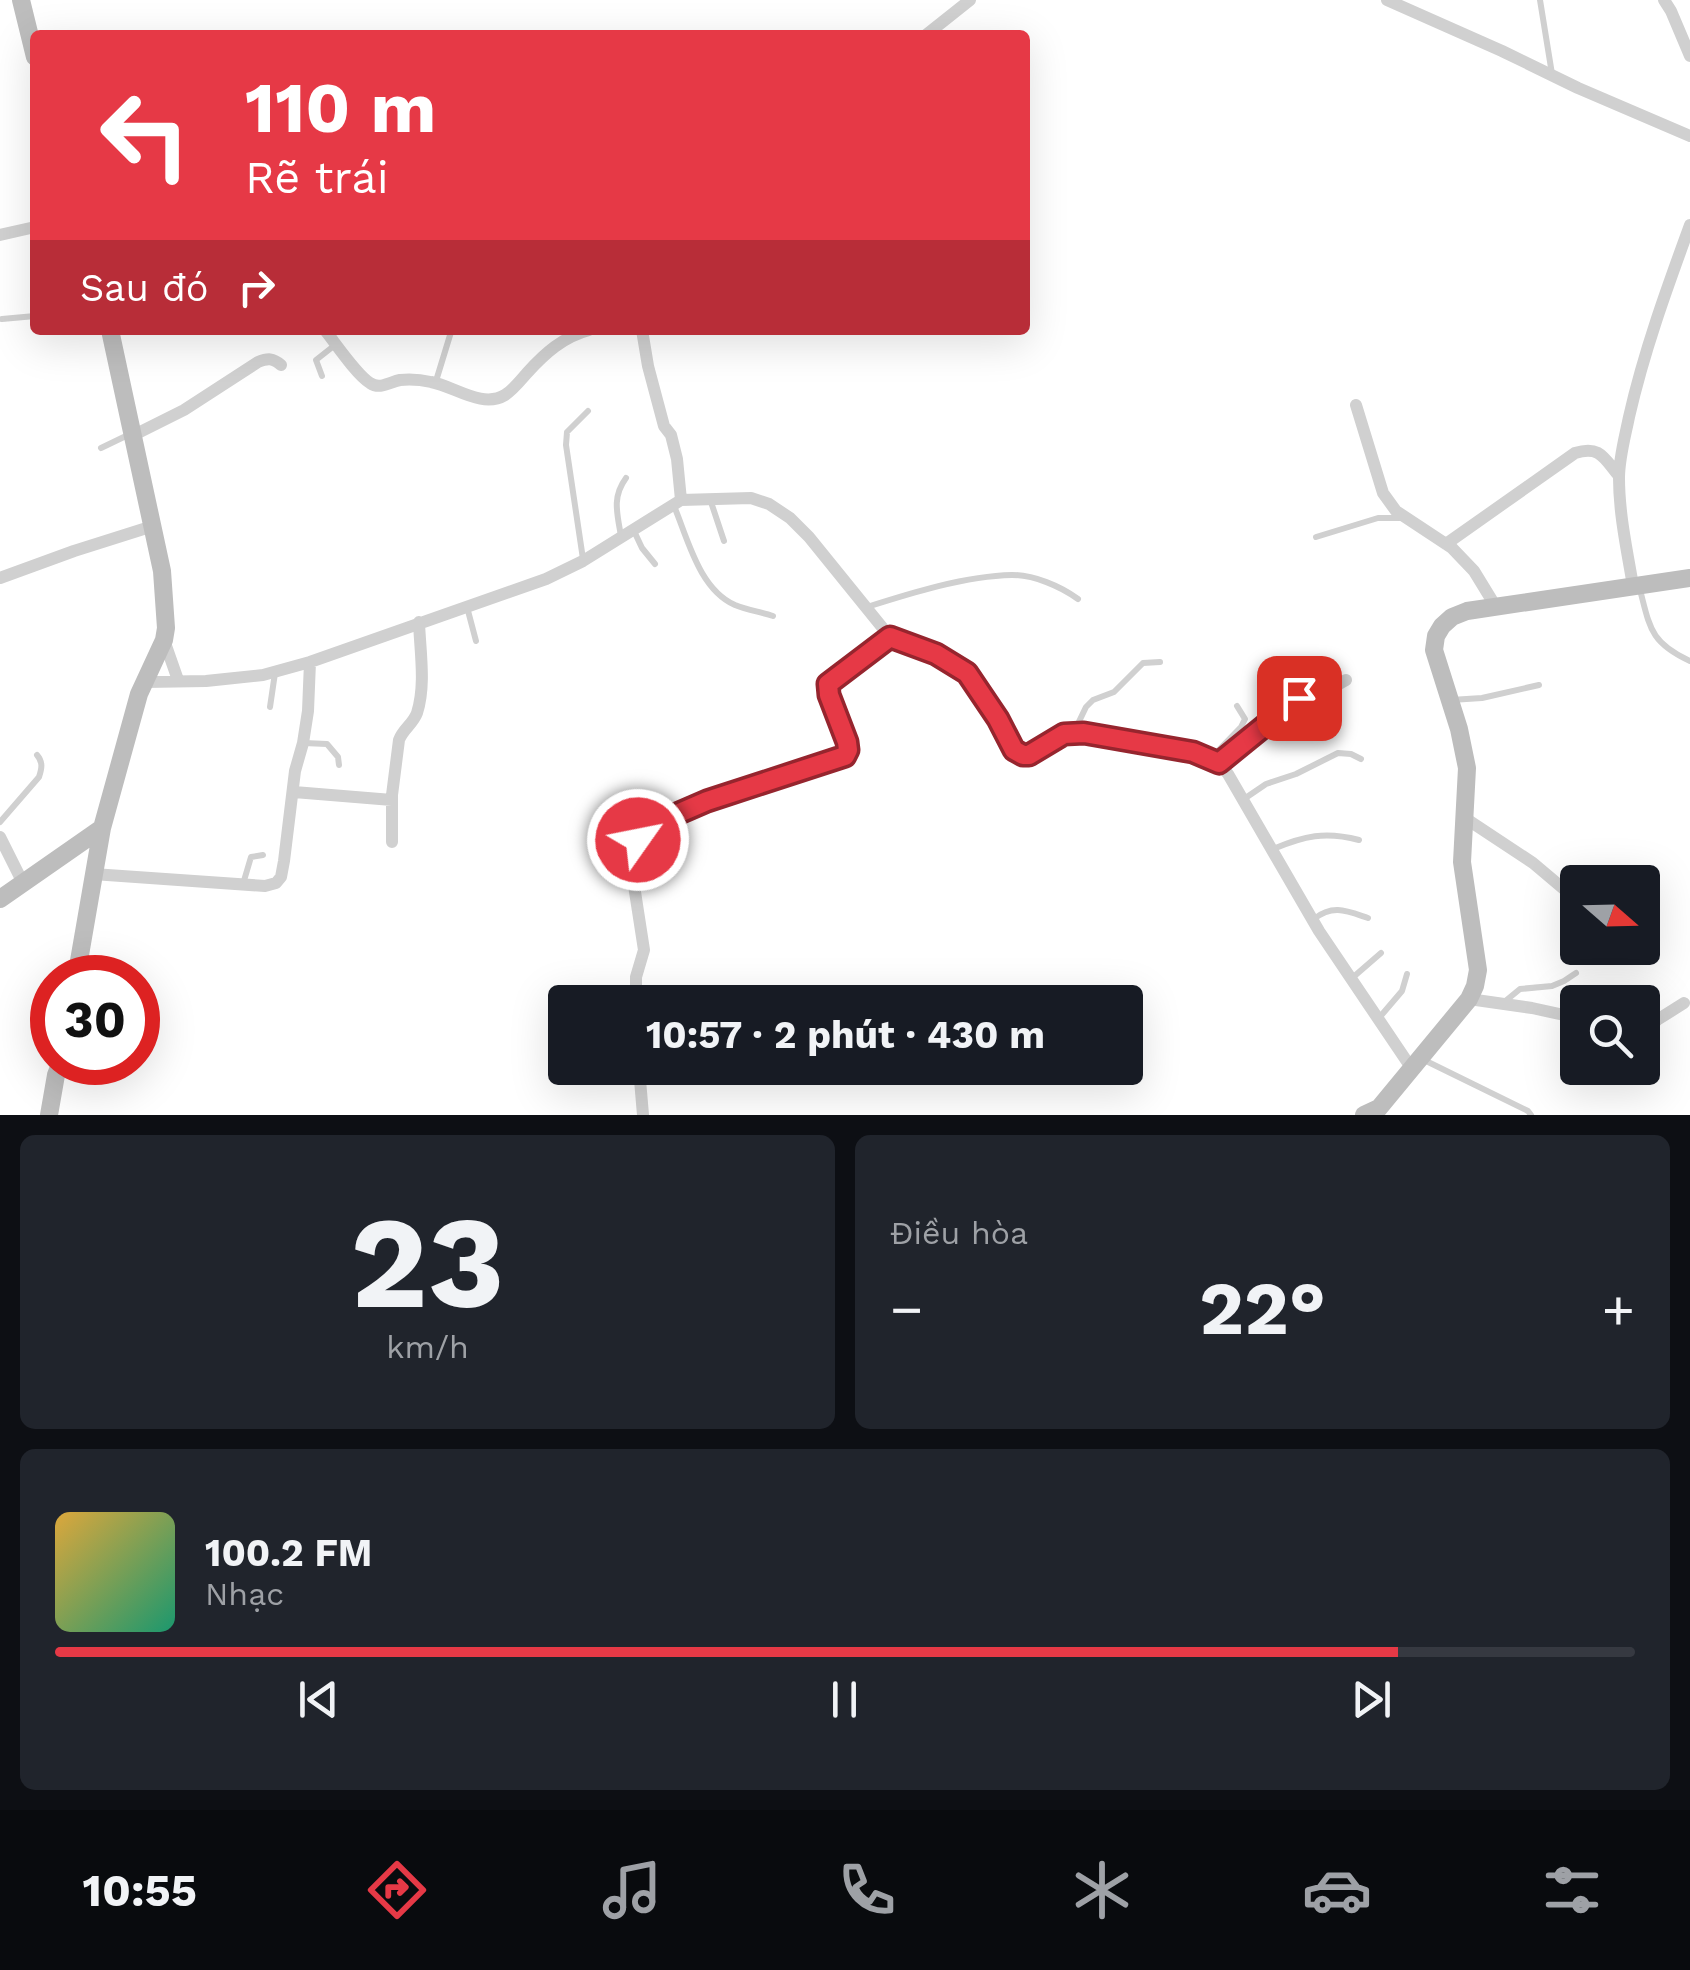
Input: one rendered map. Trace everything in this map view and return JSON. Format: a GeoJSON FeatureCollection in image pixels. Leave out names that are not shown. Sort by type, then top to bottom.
{"type":"FeatureCollection","features":[{"type":"Feature","properties":{"kind":"street"},"geometry":{"type":"LineString","coordinates":[[21,0],[30,35]]}},
{"type":"Feature","properties":{"kind":"street"},"geometry":{"type":"LineString","coordinates":[[932,30],[970,0]]}},
{"type":"Feature","properties":{"kind":"street"},"geometry":{"type":"LineString","coordinates":[[1386,0],[1690,136]]}},
{"type":"Feature","properties":{"kind":"street"},"geometry":{"type":"LineString","coordinates":[[1664,0],[1690,56]]}},
{"type":"Feature","properties":{"kind":"street"},"geometry":{"type":"LineString","coordinates":[[1635,585],[1622,521],[1619,476],[1638,381],[1690,225]]}},
{"type":"Feature","properties":{"kind":"street"},"geometry":{"type":"LineString","coordinates":[[0,235],[30,228]]}},
{"type":"Feature","properties":{"kind":"street"},"geometry":{"type":"LineString","coordinates":[[80,955],[102,828],[139,694],[166,628],[153,526],[111,335]]}},
{"type":"Feature","properties":{"kind":"street"},"geometry":{"type":"LineString","coordinates":[[329,335],[375,386],[400,380],[436,382],[492,400],[501,398],[553,347],[572,335]]}},
{"type":"Feature","properties":{"kind":"street"},"geometry":{"type":"LineString","coordinates":[[643,335],[664,426],[671,435],[677,459],[678,502]]}},
{"type":"Feature","properties":{"kind":"street"},"geometry":{"type":"LineString","coordinates":[[134,433],[184,410],[258,362],[267,358],[282,365]]}},
{"type":"Feature","properties":{"kind":"street"},"geometry":{"type":"LineString","coordinates":[[1356,405],[1383,494],[1396,511],[1446,544],[1474,571],[1496,607]]}},
{"type":"Feature","properties":{"kind":"street"},"geometry":{"type":"LineString","coordinates":[[1446,544],[1576,452],[1598,451],[1619,476]]}},
{"type":"Feature","properties":{"kind":"street"},"geometry":{"type":"LineString","coordinates":[[145,682],[236,679],[310,662],[546,580],[678,502],[752,498],[769,504],[809,536],[890,637],[936,654],[967,673],[1014,750],[1029,755],[1064,734],[1074,733],[1193,752],[1215,761],[1243,799],[1350,980],[1416,1063]]}},
{"type":"Feature","properties":{"kind":"street"},"geometry":{"type":"LineString","coordinates":[[0,578],[153,526]]}},
{"type":"Feature","properties":{"kind":"street"},"geometry":{"type":"LineString","coordinates":[[1372,1114],[1476,986],[1478,970],[1462,862],[1466,768],[1459,730],[1434,650],[1436,636],[1452,617],[1467,611],[1690,578]]}},
{"type":"Feature","properties":{"kind":"street"},"geometry":{"type":"LineString","coordinates":[[392,842],[399,740],[413,721],[420,699],[419,622]]}},
{"type":"Feature","properties":{"kind":"street"},"geometry":{"type":"LineString","coordinates":[[636,985],[644,950],[630,852],[638,840],[670,817],[707,801],[845,756],[847,742],[828,684],[890,637]]}},
{"type":"Feature","properties":{"kind":"street"},"geometry":{"type":"LineString","coordinates":[[164,640],[178,680]]}},
{"type":"Feature","properties":{"kind":"street"},"geometry":{"type":"LineString","coordinates":[[66,852],[94,869],[243,885],[276,882],[281,877],[288,844],[295,771],[308,710],[310,662]]}},
{"type":"Feature","properties":{"kind":"street"},"geometry":{"type":"LineString","coordinates":[[1215,761],[1299,698],[1323,693],[1346,680]]}},
{"type":"Feature","properties":{"kind":"street"},"geometry":{"type":"LineString","coordinates":[[294,792],[392,800]]}},
{"type":"Feature","properties":{"kind":"street"},"geometry":{"type":"LineString","coordinates":[[1465,818],[1560,881]]}},
{"type":"Feature","properties":{"kind":"street"},"geometry":{"type":"LineString","coordinates":[[0,899],[102,828]]}},
{"type":"Feature","properties":{"kind":"street"},"geometry":{"type":"LineString","coordinates":[[0,838],[23,883]]}},
{"type":"Feature","properties":{"kind":"street"},"geometry":{"type":"LineString","coordinates":[[1469,998],[1560,1015]]}},
{"type":"Feature","properties":{"kind":"street"},"geometry":{"type":"LineString","coordinates":[[1660,1018],[1684,1003]]}},
{"type":"Feature","properties":{"kind":"street"},"geometry":{"type":"LineString","coordinates":[[49,1115],[54,1085]]}},
{"type":"Feature","properties":{"kind":"street"},"geometry":{"type":"LineString","coordinates":[[641,1085],[643,1115]]}},
{"type":"Feature","properties":{"kind":"lane"},"geometry":{"type":"LineString","coordinates":[[1540,0],[1552,76]]}},
{"type":"Feature","properties":{"kind":"lane"},"geometry":{"type":"LineString","coordinates":[[2,320],[30,317]]}},
{"type":"Feature","properties":{"kind":"lane"},"geometry":{"type":"LineString","coordinates":[[436,382],[450,335]]}},
{"type":"Feature","properties":{"kind":"lane"},"geometry":{"type":"LineString","coordinates":[[322,376],[316,360],[336,344]]}},
{"type":"Feature","properties":{"kind":"lane"},"geometry":{"type":"LineString","coordinates":[[583,560],[566,445],[567,432],[588,411]]}},
{"type":"Feature","properties":{"kind":"lane"},"geometry":{"type":"LineString","coordinates":[[101,448],[134,433]]}},
{"type":"Feature","properties":{"kind":"lane"},"geometry":{"type":"LineString","coordinates":[[626,478],[615,502],[627,533],[655,564]]}},
{"type":"Feature","properties":{"kind":"lane"},"geometry":{"type":"LineString","coordinates":[[710,498],[724,541]]}},
{"type":"Feature","properties":{"kind":"lane"},"geometry":{"type":"LineString","coordinates":[[678,502],[703,574],[715,590],[734,604],[773,616]]}},
{"type":"Feature","properties":{"kind":"lane"},"geometry":{"type":"LineString","coordinates":[[1316,536],[1378,518],[1406,518]]}},
{"type":"Feature","properties":{"kind":"lane"},"geometry":{"type":"LineString","coordinates":[[866,607],[912,593],[1015,575],[1040,580],[1078,599]]}},
{"type":"Feature","properties":{"kind":"lane"},"geometry":{"type":"LineString","coordinates":[[1635,585],[1650,630],[1659,642],[1690,661]]}},
{"type":"Feature","properties":{"kind":"lane"},"geometry":{"type":"LineString","coordinates":[[467,606],[476,641]]}},
{"type":"Feature","properties":{"kind":"lane"},"geometry":{"type":"LineString","coordinates":[[1074,733],[1093,700],[1114,692],[1142,663],[1160,662]]}},
{"type":"Feature","properties":{"kind":"lane"},"geometry":{"type":"LineString","coordinates":[[270,708],[276,671]]}},
{"type":"Feature","properties":{"kind":"lane"},"geometry":{"type":"LineString","coordinates":[[1450,700],[1482,698],[1539,684]]}},
{"type":"Feature","properties":{"kind":"lane"},"geometry":{"type":"LineString","coordinates":[[1215,761],[1245,719],[1237,706]]}},
{"type":"Feature","properties":{"kind":"lane"},"geometry":{"type":"LineString","coordinates":[[303,744],[327,744],[340,766]]}},
{"type":"Feature","properties":{"kind":"lane"},"geometry":{"type":"LineString","coordinates":[[1243,799],[1266,784],[1338,753],[1361,759]]}},
{"type":"Feature","properties":{"kind":"lane"},"geometry":{"type":"LineString","coordinates":[[0,822],[39,776],[42,769],[37,755]]}},
{"type":"Feature","properties":{"kind":"lane"},"geometry":{"type":"LineString","coordinates":[[1272,850],[1304,836],[1359,840]]}},
{"type":"Feature","properties":{"kind":"lane"},"geometry":{"type":"LineString","coordinates":[[243,885],[251,857],[264,855]]}},
{"type":"Feature","properties":{"kind":"lane"},"geometry":{"type":"LineString","coordinates":[[1313,920],[1325,910],[1368,918]]}},
{"type":"Feature","properties":{"kind":"lane"},"geometry":{"type":"LineString","coordinates":[[1350,980],[1380,954]]}},
{"type":"Feature","properties":{"kind":"lane"},"geometry":{"type":"LineString","coordinates":[[1502,1004],[1520,989],[1552,986],[1576,972]]}},
{"type":"Feature","properties":{"kind":"lane"},"geometry":{"type":"LineString","coordinates":[[1378,1019],[1402,991],[1407,974]]}},
{"type":"Feature","properties":{"kind":"lane"},"geometry":{"type":"LineString","coordinates":[[1416,1063],[1531,1115]]}},
{"type":"Feature","properties":{"kind":"route"},"geometry":{"type":"LineString","coordinates":[[638,840],[670,817],[707,801],[845,756],[847,742],[828,684],[890,637],[936,654],[967,673],[1014,750],[1023,755],[1064,734],[1084,733],[1193,752],[1219,763],[1299,698]]}}]}
